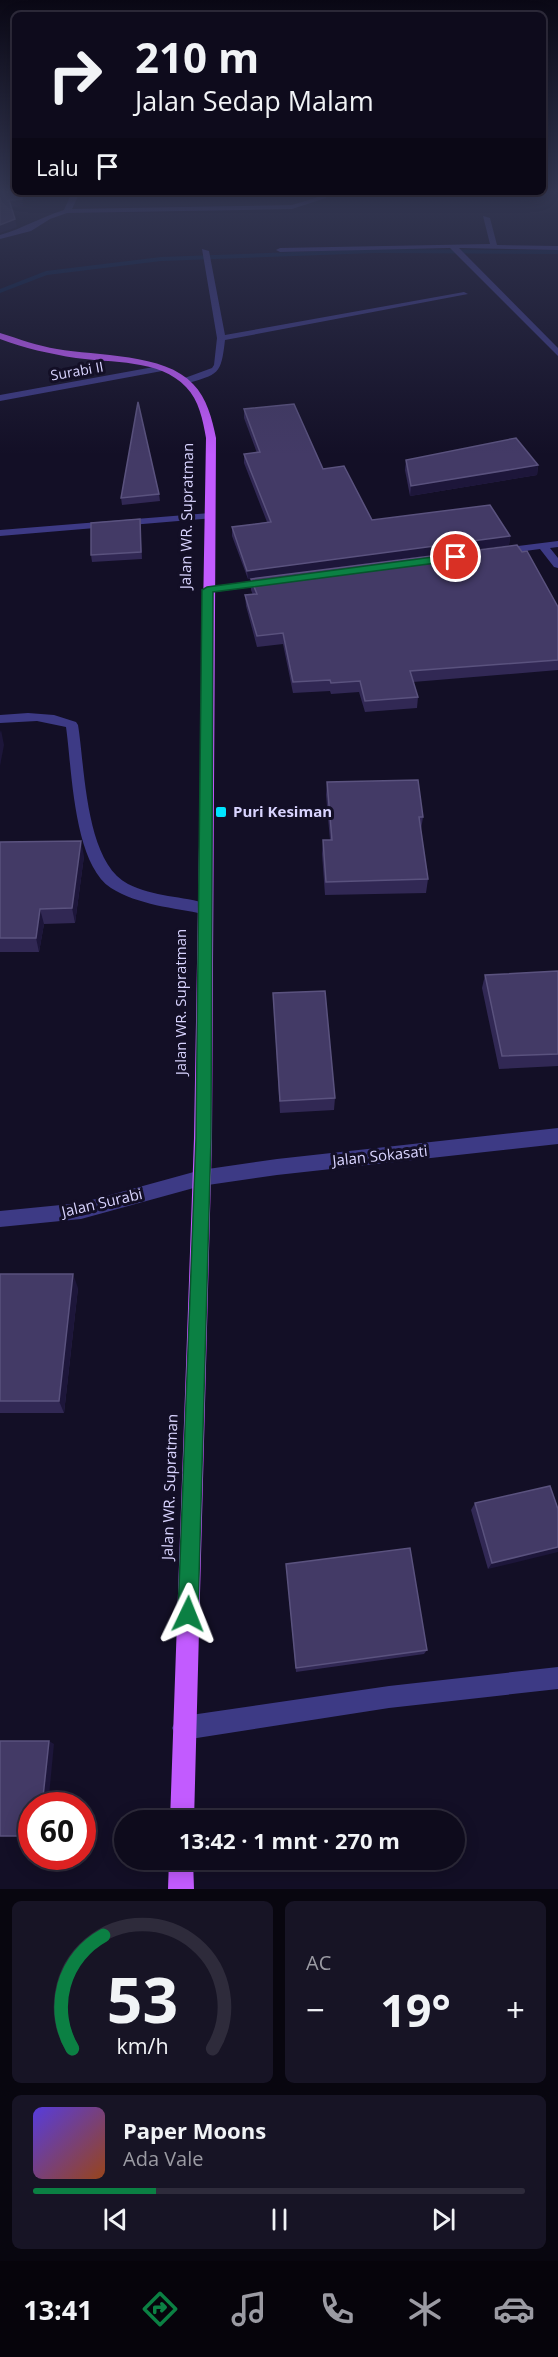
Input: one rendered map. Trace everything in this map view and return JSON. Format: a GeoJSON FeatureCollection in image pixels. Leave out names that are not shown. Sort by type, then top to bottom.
{"type":"FeatureCollection","features":[{"type":"Feature","properties":{"kind":"main road"},"geometry":{"type":"LineString","coordinates":[[0,336],[52,351],[159,369],[185,381]]}},
{"type":"Feature","properties":{"kind":"main road","name":"Jalan WR. Supratman"},"geometry":{"type":"LineString","coordinates":[[182,1810],[201,1178],[207,590],[212,475],[210,431],[195,393],[185,381]]}},
{"type":"Feature","properties":{"kind":"main road"},"geometry":{"type":"LineString","coordinates":[[181,1870],[181,1889]]}},
{"type":"Feature","properties":{"kind":"street"},"geometry":{"type":"LineString","coordinates":[[185,381],[215,370],[218,365],[221,338],[210,279]]}},
{"type":"Feature","properties":{"kind":"street"},"geometry":{"type":"LineString","coordinates":[[486,279],[558,353]]}},
{"type":"Feature","properties":{"kind":"street"},"geometry":{"type":"LineString","coordinates":[[221,338],[464,294]]}},
{"type":"Feature","properties":{"kind":"street","name":"Surabi II"},"geometry":{"type":"LineString","coordinates":[[0,398],[159,369]]}},
{"type":"Feature","properties":{"kind":"street"},"geometry":{"type":"LineString","coordinates":[[0,533],[210,516]]}},
{"type":"Feature","properties":{"kind":"street"},"geometry":{"type":"LineString","coordinates":[[484,554],[558,543]]}},
{"type":"Feature","properties":{"kind":"street"},"geometry":{"type":"LineString","coordinates":[[543,546],[558,565]]}},
{"type":"Feature","properties":{"kind":"street"},"geometry":{"type":"LineString","coordinates":[[207,590],[276,581]]}},
{"type":"Feature","properties":{"kind":"street"},"geometry":{"type":"LineString","coordinates":[[0,719],[31,716],[56,718],[72,725],[76,776],[97,862],[113,883],[139,893],[204,908]]}},
{"type":"Feature","properties":{"kind":"street","name":"Jalan Sokasati"},"geometry":{"type":"LineString","coordinates":[[201,1178],[277,1167],[558,1136]]}},
{"type":"Feature","properties":{"kind":"street","name":"Jalan Surabi"},"geometry":{"type":"LineString","coordinates":[[0,1219],[81,1211],[201,1178]]}},
{"type":"Feature","properties":{"kind":"street"},"geometry":{"type":"LineString","coordinates":[[184,1728],[389,1697],[558,1678]]}},
{"type":"Feature","properties":{"kind":"building"},"geometry":{"type":"Polygon","coordinates":[[[138,402],[159,494],[121,498],[138,402]]]}},
{"type":"Feature","properties":{"kind":"building"},"geometry":{"type":"Polygon","coordinates":[[[294,404],[323,469],[344,466],[372,520],[490,505],[510,536],[247,571],[232,527],[271,522],[244,454],[260,452],[244,409],[294,404]]]}},
{"type":"Feature","properties":{"kind":"building"},"geometry":{"type":"Polygon","coordinates":[[[516,438],[538,465],[411,486],[406,460],[516,438]]]}},
{"type":"Feature","properties":{"kind":"building"},"geometry":{"type":"Polygon","coordinates":[[[140,519],[141,552],[91,555],[91,523],[140,519]]]}},
{"type":"Feature","properties":{"kind":"building"},"geometry":{"type":"Polygon","coordinates":[[[517,545],[522,552],[527,551],[558,607],[558,660],[410,671],[418,697],[365,701],[360,681],[293,682],[283,633],[257,636],[245,595],[257,594],[251,579],[517,545]]]}},
{"type":"Feature","properties":{"kind":"building"},"geometry":{"type":"Polygon","coordinates":[[[418,780],[423,817],[419,817],[428,879],[326,882],[323,840],[332,840],[327,782],[418,780]]]}},
{"type":"Feature","properties":{"kind":"building"},"geometry":{"type":"Polygon","coordinates":[[[81,841],[72,908],[40,909],[36,938],[0,938],[0,842],[81,841]]]}},
{"type":"Feature","properties":{"kind":"building"},"geometry":{"type":"Polygon","coordinates":[[[558,971],[558,1054],[502,1056],[485,975],[558,971]]]}},
{"type":"Feature","properties":{"kind":"building"},"geometry":{"type":"Polygon","coordinates":[[[325,991],[335,1098],[280,1101],[273,993],[325,991]]]}},
{"type":"Feature","properties":{"kind":"building"},"geometry":{"type":"Polygon","coordinates":[[[0,1274],[73,1274],[59,1401],[0,1401],[0,1274]]]}},
{"type":"Feature","properties":{"kind":"building"},"geometry":{"type":"Polygon","coordinates":[[[550,1486],[558,1509],[558,1547],[492,1563],[475,1503],[550,1486]]]}},
{"type":"Feature","properties":{"kind":"building"},"geometry":{"type":"Polygon","coordinates":[[[410,1548],[427,1650],[296,1668],[286,1564],[410,1548]]]}},
{"type":"Feature","properties":{"kind":"building"},"geometry":{"type":"Polygon","coordinates":[[[0,1741],[49,1741],[44,1792],[18,1792],[18,1836],[0,1836],[0,1741]]]}},
{"type":"Feature","properties":{"kind":"waterway"},"geometry":{"type":"LineString","coordinates":[[0,291],[30,279]]}},
{"type":"Feature","properties":{"kind":"place","name":"Puri Kesiman"},"geometry":{"type":"Point","coordinates":[221,812]}},
{"type":"Feature","properties":{"kind":"route"},"geometry":{"type":"LineString","coordinates":[[188,1614],[203,1138],[207,590],[456,557]]}}]}
